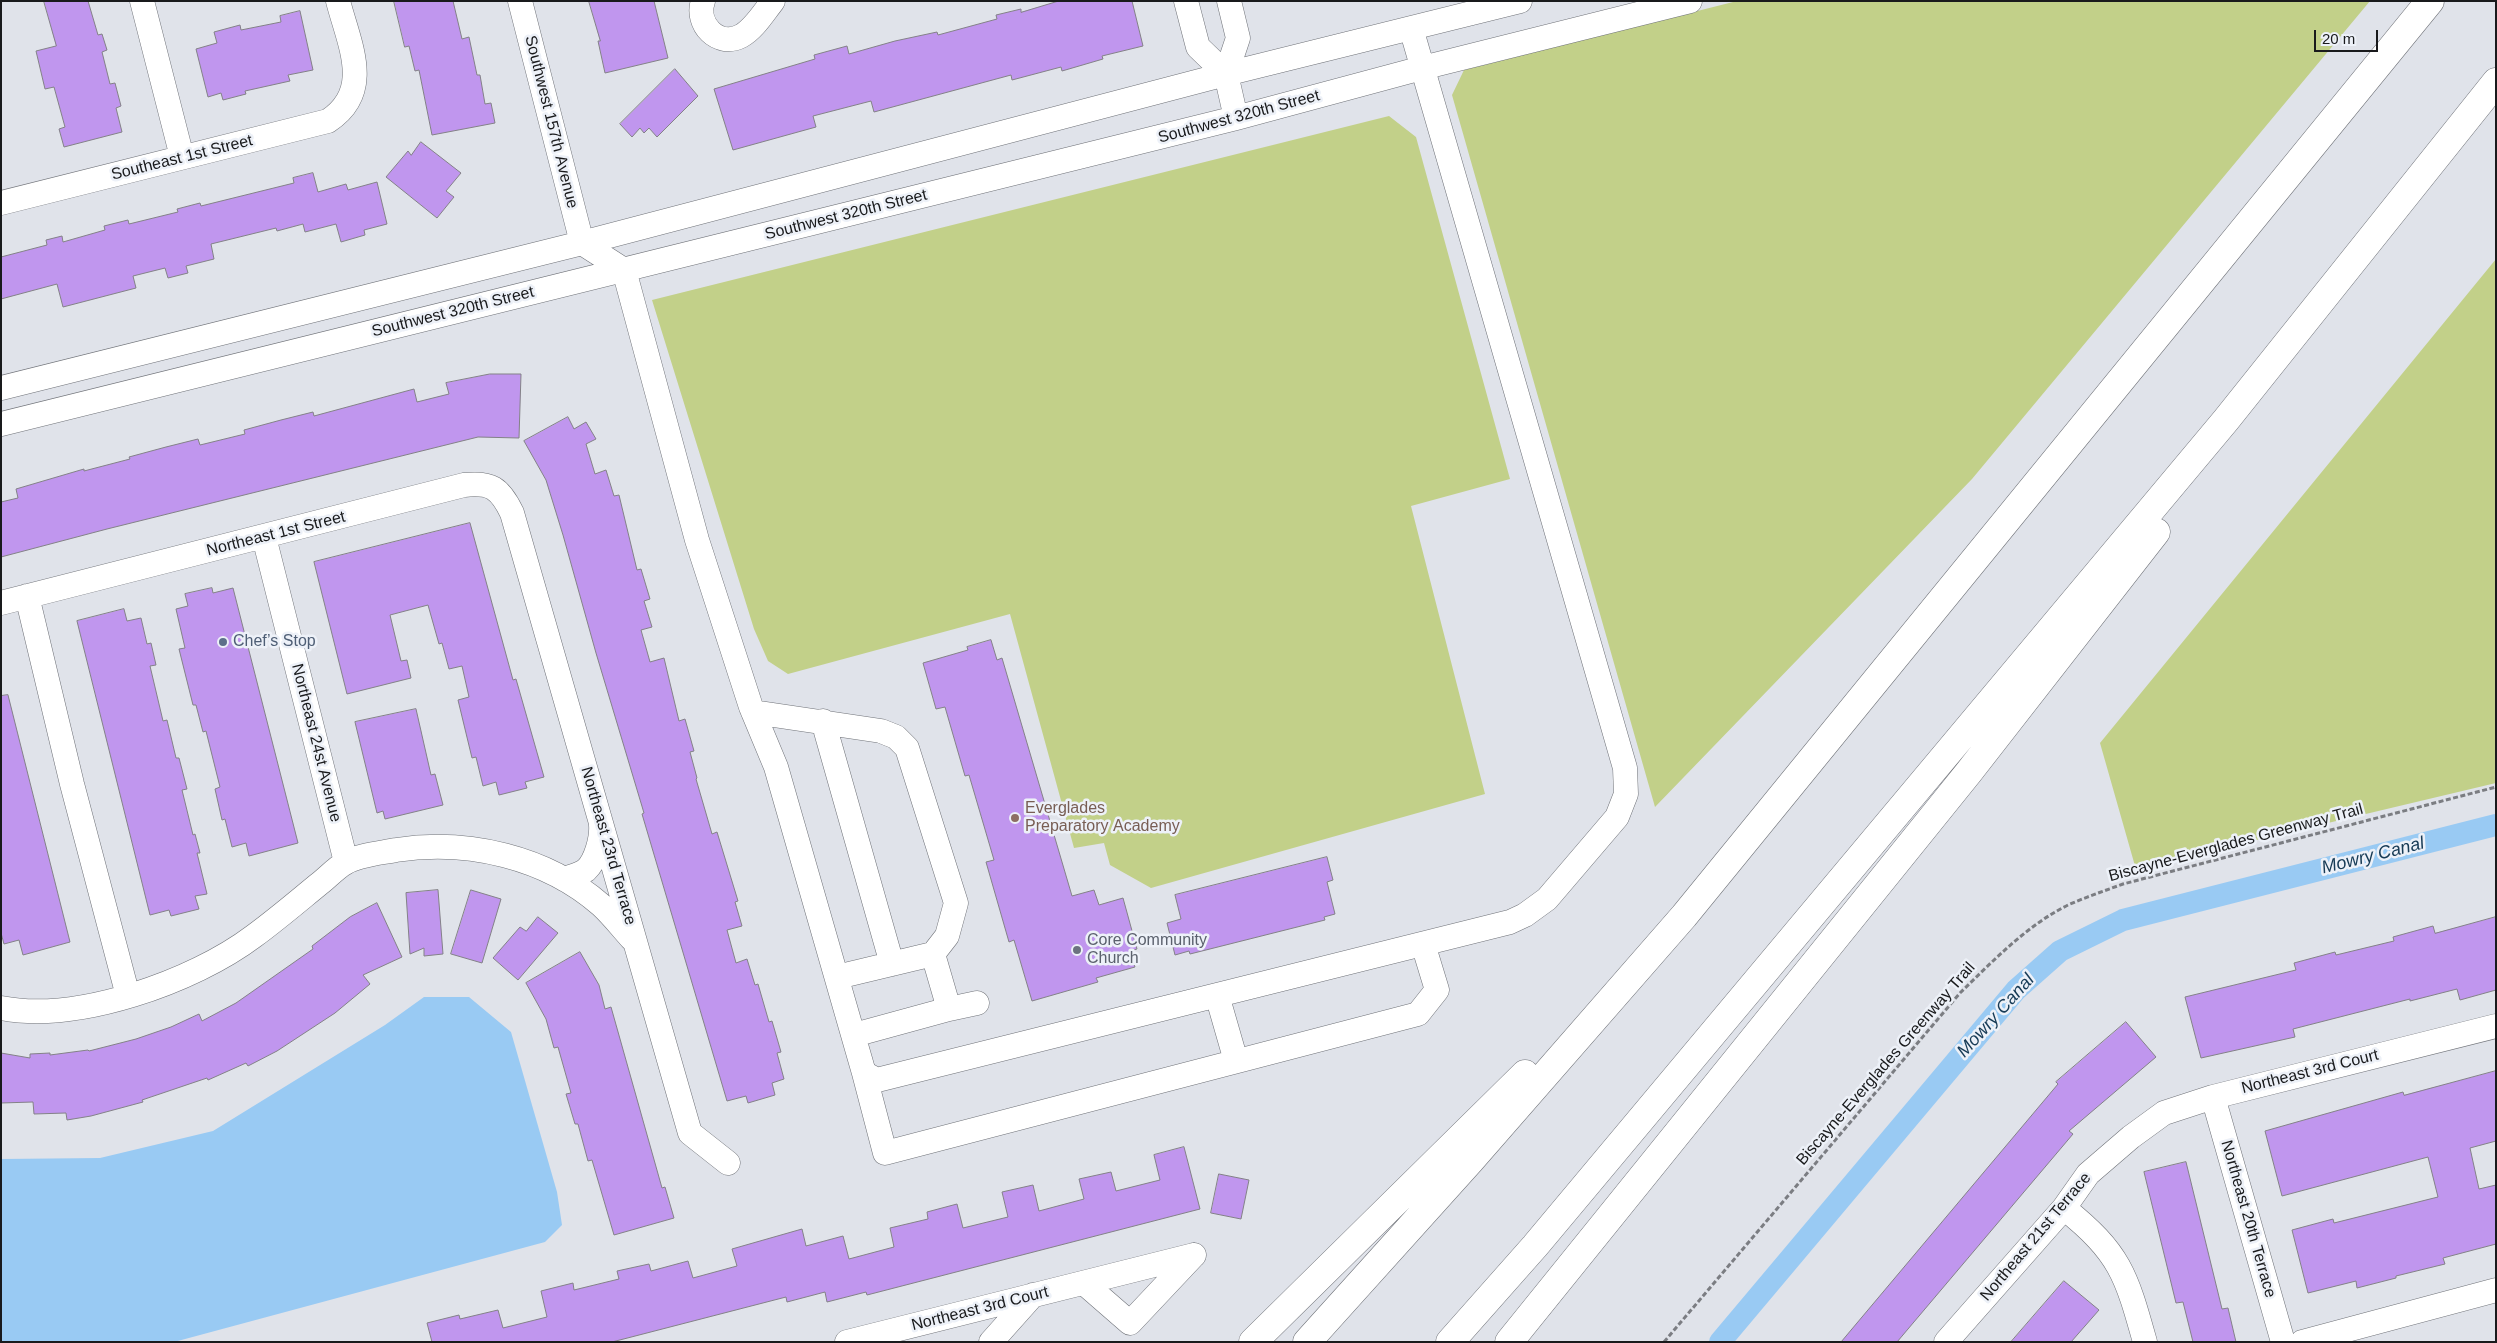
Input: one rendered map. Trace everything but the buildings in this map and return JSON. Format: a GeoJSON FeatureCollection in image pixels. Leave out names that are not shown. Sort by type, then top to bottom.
{"type":"FeatureCollection","features":[{"type":"Feature","properties":{"kind":"highway"},"geometry":{"type":"LineString","coordinates":[[1307,1342],[1471,1160],[1684,916],[2430,1]]}},
{"type":"Feature","properties":{"kind":"highway"},"geometry":{"type":"LineString","coordinates":[[1450,1342],[1535,1246],[2226,420],[2496,82]]}},
{"type":"Feature","properties":{"kind":"highway"},"geometry":{"type":"LineString","coordinates":[[1509,1342],[2012,717],[2177,505],[2226,420]]}},
{"type":"Feature","properties":{"kind":"highway"},"geometry":{"type":"LineString","coordinates":[[1253,1342],[1684,916]]}},
{"type":"Feature","properties":{"kind":"street"},"geometry":{"type":"LineString","coordinates":[[142,1],[182,158]]}},
{"type":"Feature","properties":{"kind":"street","name":"Southeast 1st Street"},"geometry":{"type":"LineString","coordinates":[[1,203],[328,121],[341,111],[352,96],[356,82],[356,72],[338,1]]}},
{"type":"Feature","properties":{"kind":"street","name":"Southwest 157th Avenue"},"geometry":{"type":"LineString","coordinates":[[520,1],[582,243]]}},
{"type":"Feature","properties":{"kind":"street"},"geometry":{"type":"LineString","coordinates":[[704,1],[701,11],[705,26],[713,34],[726,39],[742,36],[773,1]]}},
{"type":"Feature","properties":{"kind":"street"},"geometry":{"type":"LineString","coordinates":[[1186,1],[1198,47],[1226,74]]}},
{"type":"Feature","properties":{"kind":"street"},"geometry":{"type":"LineString","coordinates":[[1229,1],[1238,38],[1226,74],[1236,118]]}},
{"type":"Feature","properties":{"kind":"street"},"geometry":{"type":"LineString","coordinates":[[1,388],[582,243],[1226,74],[1520,1]]}},
{"type":"Feature","properties":{"kind":"street","name":"Southwest 320th Street"},"geometry":{"type":"LineString","coordinates":[[1,424],[1236,118],[1422,68],[1690,1]]}},
{"type":"Feature","properties":{"kind":"street"},"geometry":{"type":"LineString","coordinates":[[864,1073],[877,1080],[1510,922],[1525,915],[1547,899],[1617,817],[1626,794],[1626,781],[1411,28]]}},
{"type":"Feature","properties":{"kind":"street"},"geometry":{"type":"LineString","coordinates":[[582,243],[624,270],[697,540],[754,712],[776,767],[854,1035],[885,1154],[1418,1014],[1437,990],[1423,944]]}},
{"type":"Feature","properties":{"kind":"street","name":"Northeast 1st Street"},"geometry":{"type":"LineString","coordinates":[[1,603],[464,485],[483,484],[492,487],[502,495],[512,513]]}},
{"type":"Feature","properties":{"kind":"street","name":"Northeast 23rd Terrace"},"geometry":{"type":"LineString","coordinates":[[512,513],[690,1134],[728,1163]]}},
{"type":"Feature","properties":{"kind":"street","name":"Northeast 24st Avenue"},"geometry":{"type":"LineString","coordinates":[[264,537],[346,862]]}},
{"type":"Feature","properties":{"kind":"street"},"geometry":{"type":"LineString","coordinates":[[27,596],[72,784],[128,996]]}},
{"type":"Feature","properties":{"kind":"street"},"geometry":{"type":"LineString","coordinates":[[754,712],[882,731],[896,738],[907,748],[956,903],[947,936],[933,954],[837,977]]}},
{"type":"Feature","properties":{"kind":"street"},"geometry":{"type":"LineString","coordinates":[[823,721],[892,964]]}},
{"type":"Feature","properties":{"kind":"street"},"geometry":{"type":"LineString","coordinates":[[564,879],[578,875],[587,868],[599,842],[600,819]]}},
{"type":"Feature","properties":{"kind":"street"},"geometry":{"type":"LineString","coordinates":[[1,1008],[14,1010],[68,1010],[128,996],[194,972],[226,955],[260,931],[346,862],[422,846],[476,849],[522,860],[564,879],[602,906],[636,943]]}},
{"type":"Feature","properties":{"kind":"street"},"geometry":{"type":"LineString","coordinates":[[933,954],[949,1009]]}},
{"type":"Feature","properties":{"kind":"street"},"geometry":{"type":"LineString","coordinates":[[1217,995],[1236,1061]]}},
{"type":"Feature","properties":{"kind":"street"},"geometry":{"type":"LineString","coordinates":[[854,1035],[977,1003]]}},
{"type":"Feature","properties":{"kind":"street","name":"Northeast 3rd Court"},"geometry":{"type":"LineString","coordinates":[[2132,1137],[2164,1113],[2213,1097],[2496,1026]]}},
{"type":"Feature","properties":{"kind":"street","name":"Northeast 20th Terrace"},"geometry":{"type":"LineString","coordinates":[[2213,1097],[2283,1342]]}},
{"type":"Feature","properties":{"kind":"street","name":"Northeast 21st Terrace"},"geometry":{"type":"LineString","coordinates":[[1946,1342],[2064,1208],[2088,1174],[2132,1137]]}},
{"type":"Feature","properties":{"kind":"street"},"geometry":{"type":"LineString","coordinates":[[2064,1208],[2090,1229],[2122,1269],[2145,1342]]}},
{"type":"Feature","properties":{"kind":"street","name":"Northeast 3rd Court"},"geometry":{"type":"LineString","coordinates":[[847,1342],[909,1335],[1033,1295],[1084,1283]]}},
{"type":"Feature","properties":{"kind":"street"},"geometry":{"type":"LineString","coordinates":[[2302,1342],[2496,1290]]}},
{"type":"Feature","properties":{"kind":"street"},"geometry":{"type":"LineString","coordinates":[[991,1342],[1033,1295]]}},
{"type":"Feature","properties":{"kind":"path","name":"Biscayne-Everglades Greenway Trail"},"geometry":{"type":"LineString","coordinates":[[1664,1342],[1960,993],[2008,946],[2038,923],[2067,906],[2123,884],[2496,787]]}},
{"type":"Feature","properties":{"kind":"green space"},"geometry":{"type":"Polygon","coordinates":[[[1737,1],[2370,1],[1972,479],[1655,807],[1452,95],[1464,70],[1737,1]]]}},
{"type":"Feature","properties":{"kind":"green space"},"geometry":{"type":"Polygon","coordinates":[[[1389,116],[1416,137],[1510,479],[1411,506],[1485,794],[1151,888],[1110,865],[1104,843],[1074,848],[1010,614],[788,674],[768,661],[754,629],[652,300],[1389,116]]]}},
{"type":"Feature","properties":{"kind":"green space"},"geometry":{"type":"Polygon","coordinates":[[[2496,259],[2496,783],[2227,847],[2137,873],[2100,743],[2496,259]]]}},
{"type":"Feature","properties":{"kind":"water"},"geometry":{"type":"Polygon","coordinates":[[[424,997],[469,997],[511,1032],[557,1192],[562,1225],[545,1242],[174,1342],[1,1342],[1,1159],[100,1158],[213,1131],[385,1025],[424,997]]]}},
{"type":"Feature","properties":{"kind":"waterway","name":"Mowry Canal"},"geometry":{"type":"LineString","coordinates":[[1720,1342],[2016,990],[2060,951],[2123,920],[2496,825]]}},
{"type":"Feature","properties":{"kind":"place","name":"Chef’s Stop"},"geometry":{"type":"Point","coordinates":[223,642]}},
{"type":"Feature","properties":{"kind":"place","name":"Everglades Preparatory Academy"},"geometry":{"type":"Point","coordinates":[1015,818]}},
{"type":"Feature","properties":{"kind":"place","name":"Core Community Church"},"geometry":{"type":"Point","coordinates":[1077,950]}}]}
